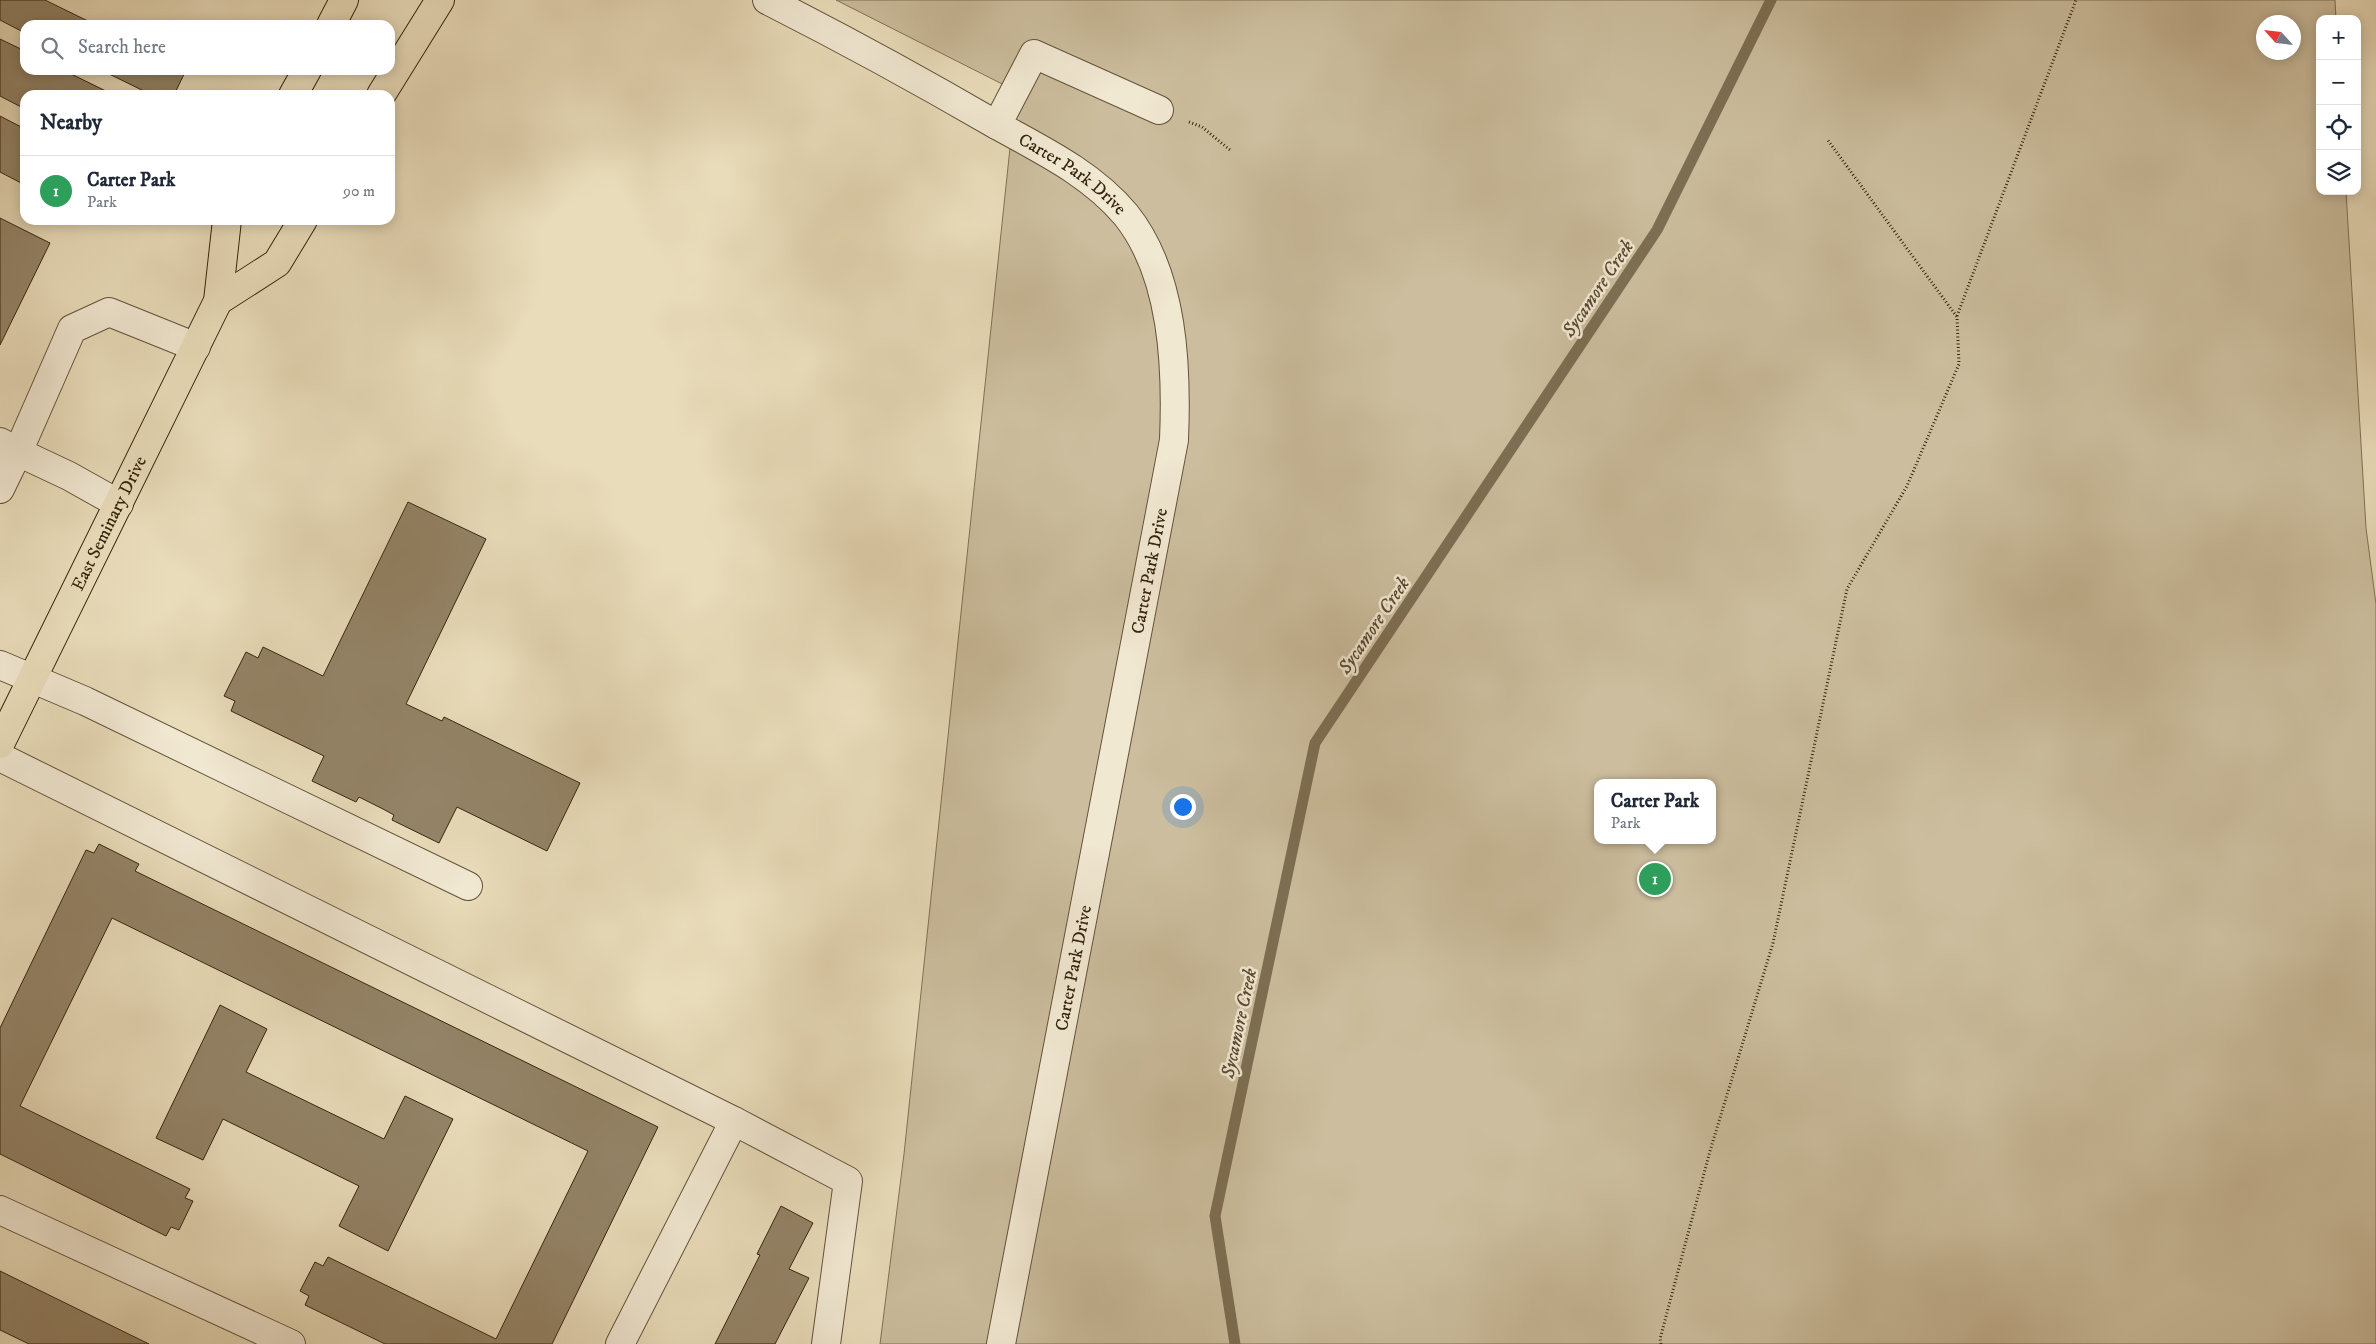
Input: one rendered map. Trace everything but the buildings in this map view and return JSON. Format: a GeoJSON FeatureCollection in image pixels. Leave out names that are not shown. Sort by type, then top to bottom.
{"type":"FeatureCollection","features":[{"type":"Feature","properties":{"kind":"main road"},"geometry":{"type":"LineString","coordinates":[[334,20],[344,0]]}},
{"type":"Feature","properties":{"kind":"main road"},"geometry":{"type":"LineString","coordinates":[[395,72],[440,0]]}},
{"type":"Feature","properties":{"kind":"main road"},"geometry":{"type":"LineString","coordinates":[[297,90],[304,75]]}},
{"type":"Feature","properties":{"kind":"main road"},"geometry":{"type":"LineString","coordinates":[[384,90],[393,75]]}},
{"type":"Feature","properties":{"kind":"main road","name":"East Seminary Drive"},"geometry":{"type":"LineString","coordinates":[[0,744],[218,301],[226,225]]}},
{"type":"Feature","properties":{"kind":"main road"},"geometry":{"type":"LineString","coordinates":[[218,301],[277,263],[301,225]]}},
{"type":"Feature","properties":{"kind":"street","name":"Carter Park Drive"},"geometry":{"type":"LineString","coordinates":[[767,0],[884,60],[1082,174],[1126,216],[1146,247],[1159,281],[1174,359],[1176,403],[1174,440],[1000,1344]]}},
{"type":"Feature","properties":{"kind":"street"},"geometry":{"type":"LineString","coordinates":[[997,125],[1034,54],[1159,110]]}},
{"type":"Feature","properties":{"kind":"street"},"geometry":{"type":"LineString","coordinates":[[0,489],[9,447],[72,329],[109,312],[196,347]]}},
{"type":"Feature","properties":{"kind":"street"},"geometry":{"type":"LineString","coordinates":[[9,447],[69,476],[119,504]]}},
{"type":"Feature","properties":{"kind":"street"},"geometry":{"type":"LineString","coordinates":[[0,664],[32,677],[468,886]]}},
{"type":"Feature","properties":{"kind":"street"},"geometry":{"type":"LineString","coordinates":[[0,757],[734,1121],[848,1181],[826,1344]]}},
{"type":"Feature","properties":{"kind":"street"},"geometry":{"type":"LineString","coordinates":[[620,1344],[734,1121]]}},
{"type":"Feature","properties":{"kind":"street"},"geometry":{"type":"LineString","coordinates":[[0,1210],[291,1344]]}},
{"type":"Feature","properties":{"kind":"path"},"geometry":{"type":"LineString","coordinates":[[1661,1344],[1660,1339],[1710,1151],[1773,943],[1848,589],[1907,486],[1959,364],[1957,316],[2076,0]]}},
{"type":"Feature","properties":{"kind":"path"},"geometry":{"type":"LineString","coordinates":[[1159,110],[1202,127],[1230,150]]}},
{"type":"Feature","properties":{"kind":"path"},"geometry":{"type":"LineString","coordinates":[[1828,139],[1957,316]]}},
{"type":"Feature","properties":{"kind":"shaded area"},"geometry":{"type":"Polygon","coordinates":[[[836,0],[2335,0],[2336,15],[2316,15],[2316,195],[2346,195],[2366,528],[2376,604],[2376,1344],[880,1344],[904,1154],[1016,91],[836,0]]]}},
{"type":"Feature","properties":{"kind":"waterway","name":"Sycamore Creek"},"geometry":{"type":"LineString","coordinates":[[1235,1344],[1215,1216],[1315,743],[1657,230],[1771,0]]}},
{"type":"Feature","properties":{"kind":"place","name":"Carter Park"},"geometry":{"type":"Point","coordinates":[1655,879]}}]}
